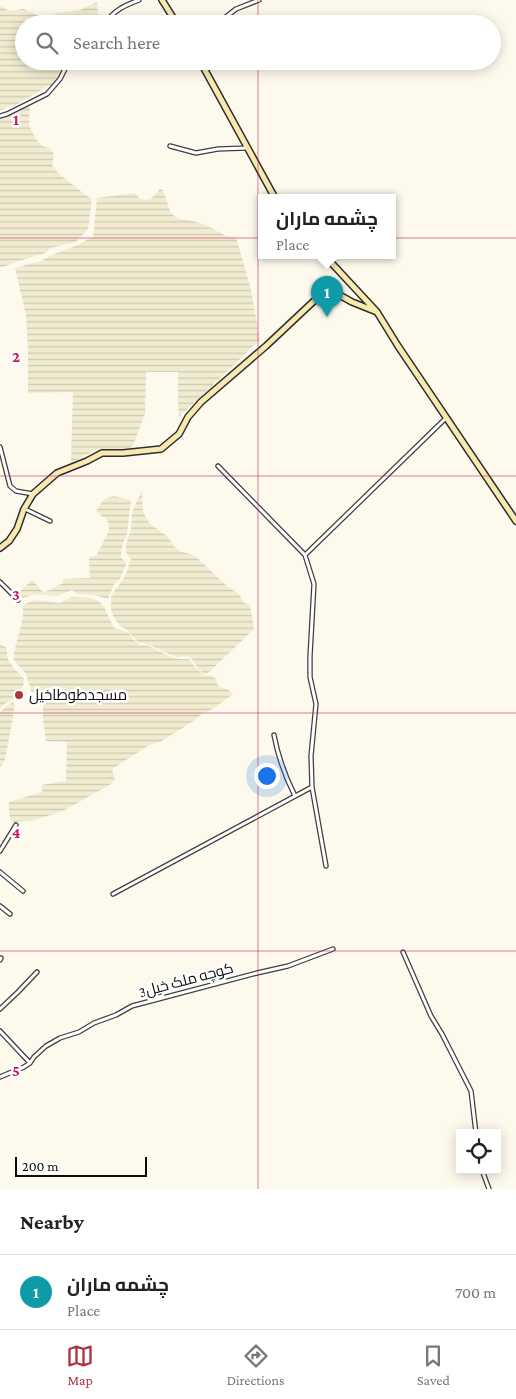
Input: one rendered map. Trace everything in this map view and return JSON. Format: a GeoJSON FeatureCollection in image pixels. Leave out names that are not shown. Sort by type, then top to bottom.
{"type":"FeatureCollection","features":[{"type":"Feature","properties":{"kind":"street"},"geometry":{"type":"LineString","coordinates":[[111,15],[121,7],[139,0]]}},
{"type":"Feature","properties":{"kind":"street"},"geometry":{"type":"LineString","coordinates":[[162,0],[171,15]]}},
{"type":"Feature","properties":{"kind":"street"},"geometry":{"type":"LineString","coordinates":[[228,15],[236,9],[259,0]]}},
{"type":"Feature","properties":{"kind":"street"},"geometry":{"type":"LineString","coordinates":[[0,116],[47,94],[60,79],[64,70]]}},
{"type":"Feature","properties":{"kind":"street"},"geometry":{"type":"LineString","coordinates":[[205,70],[272,194]]}},
{"type":"Feature","properties":{"kind":"street"},"geometry":{"type":"LineString","coordinates":[[170,146],[196,153],[218,149],[247,148]]}},
{"type":"Feature","properties":{"kind":"street"},"geometry":{"type":"LineString","coordinates":[[328,259],[377,312],[516,521]]}},
{"type":"Feature","properties":{"kind":"street"},"geometry":{"type":"LineString","coordinates":[[0,548],[17,529],[24,509],[33,494],[57,473],[87,462],[102,453],[161,449],[170,443],[179,434],[188,417],[201,402],[327,291],[334,292],[377,312]]}},
{"type":"Feature","properties":{"kind":"street"},"geometry":{"type":"LineString","coordinates":[[305,555],[447,417]]}},
{"type":"Feature","properties":{"kind":"street"},"geometry":{"type":"LineString","coordinates":[[0,447],[10,486],[16,491],[33,494]]}},
{"type":"Feature","properties":{"kind":"street"},"geometry":{"type":"LineString","coordinates":[[218,466],[305,555],[314,584],[310,656],[310,677],[316,704],[311,756],[312,787],[326,866]]}},
{"type":"Feature","properties":{"kind":"street"},"geometry":{"type":"LineString","coordinates":[[24,509],[50,522]]}},
{"type":"Feature","properties":{"kind":"street"},"geometry":{"type":"LineString","coordinates":[[0,582],[18,600]]}},
{"type":"Feature","properties":{"kind":"street"},"geometry":{"type":"LineString","coordinates":[[274,735],[284,774],[295,796]]}},
{"type":"Feature","properties":{"kind":"street"},"geometry":{"type":"LineString","coordinates":[[112,894],[312,787]]}},
{"type":"Feature","properties":{"kind":"street"},"geometry":{"type":"LineString","coordinates":[[0,851],[16,825]]}},
{"type":"Feature","properties":{"kind":"street"},"geometry":{"type":"LineString","coordinates":[[0,872],[23,891]]}},
{"type":"Feature","properties":{"kind":"street"},"geometry":{"type":"LineString","coordinates":[[0,906],[10,914]]}},
{"type":"Feature","properties":{"kind":"street","name":"کوچه ملک خیل3"},"geometry":{"type":"LineString","coordinates":[[0,1077],[24,1067],[46,1046],[60,1038],[79,1032],[132,1006],[257,972],[288,966],[333,949]]}},
{"type":"Feature","properties":{"kind":"street"},"geometry":{"type":"LineString","coordinates":[[403,952],[431,1016],[471,1091],[476,1129]]}},
{"type":"Feature","properties":{"kind":"street"},"geometry":{"type":"LineString","coordinates":[[0,1009],[37,972]]}},
{"type":"Feature","properties":{"kind":"street"},"geometry":{"type":"LineString","coordinates":[[0,1031],[30,1063]]}},
{"type":"Feature","properties":{"kind":"street"},"geometry":{"type":"LineString","coordinates":[[483,1174],[489,1189]]}},
{"type":"Feature","properties":{"kind":"shaded area"},"geometry":{"type":"Polygon","coordinates":[[[97,2],[98,15],[53,15],[57,13],[80,10],[97,2]]]}},
{"type":"Feature","properties":{"kind":"shaded area"},"geometry":{"type":"Polygon","coordinates":[[[0,6],[9,11],[24,9],[37,15],[15,15],[15,70],[63,70],[56,83],[16,105],[0,110],[0,6]]]}},
{"type":"Feature","properties":{"kind":"shaded area"},"geometry":{"type":"Polygon","coordinates":[[[30,103],[29,125],[35,138],[42,146],[49,148],[54,154],[52,165],[58,173],[92,199],[88,229],[76,242],[51,248],[43,254],[0,268],[0,116],[30,103]]]}},
{"type":"Feature","properties":{"kind":"shaded area"},"geometry":{"type":"Polygon","coordinates":[[[162,189],[170,211],[174,216],[179,219],[206,225],[226,236],[236,237],[250,286],[260,340],[179,417],[178,372],[146,372],[145,414],[133,445],[129,450],[98,449],[73,462],[71,460],[73,392],[28,393],[26,315],[15,268],[41,261],[93,238],[97,198],[135,193],[140,199],[147,200],[151,199],[162,189]]]}},
{"type":"Feature","properties":{"kind":"shaded area"},"geometry":{"type":"Polygon","coordinates":[[[142,490],[143,512],[150,524],[168,537],[179,551],[194,555],[227,586],[239,594],[244,603],[250,605],[254,629],[208,673],[204,674],[199,670],[192,659],[187,656],[176,657],[138,642],[127,630],[120,626],[113,616],[111,596],[125,576],[131,559],[126,552],[126,544],[131,530],[132,512],[142,490]]]}},
{"type":"Feature","properties":{"kind":"shaded area"},"geometry":{"type":"Polygon","coordinates":[[[114,496],[131,500],[127,534],[121,553],[121,558],[126,562],[126,565],[120,579],[114,584],[108,599],[94,595],[78,594],[72,590],[57,596],[35,594],[23,598],[17,594],[32,580],[45,592],[63,583],[63,579],[90,578],[89,557],[96,556],[109,531],[108,521],[96,511],[104,499],[114,496]]]}},
{"type":"Feature","properties":{"kind":"shaded area"},"geometry":{"type":"Polygon","coordinates":[[[72,597],[91,598],[99,601],[114,628],[129,633],[140,645],[147,645],[173,658],[189,659],[203,675],[212,676],[216,679],[217,684],[233,694],[160,742],[151,744],[112,769],[115,780],[108,786],[63,811],[35,820],[11,821],[9,802],[42,792],[42,785],[66,781],[67,742],[46,741],[43,699],[31,691],[26,674],[14,660],[23,617],[23,607],[25,604],[35,600],[60,603],[72,597]]]}},
{"type":"Feature","properties":{"kind":"shaded area"},"geometry":{"type":"Polygon","coordinates":[[[0,644],[7,648],[7,657],[12,666],[24,679],[23,686],[16,697],[0,709],[0,644]]]}},
{"type":"Feature","properties":{"kind":"shaded area"},"geometry":{"type":"Polygon","coordinates":[[[13,702],[15,705],[6,755],[0,767],[0,712],[13,702]]]}},
{"type":"Feature","properties":{"kind":"place","name":"چشمه ماران"},"geometry":{"type":"Point","coordinates":[327,317]}},
{"type":"Feature","properties":{"kind":"place","name":"مسجدطوطاخیل"},"geometry":{"type":"Point","coordinates":[19,695]}}]}
